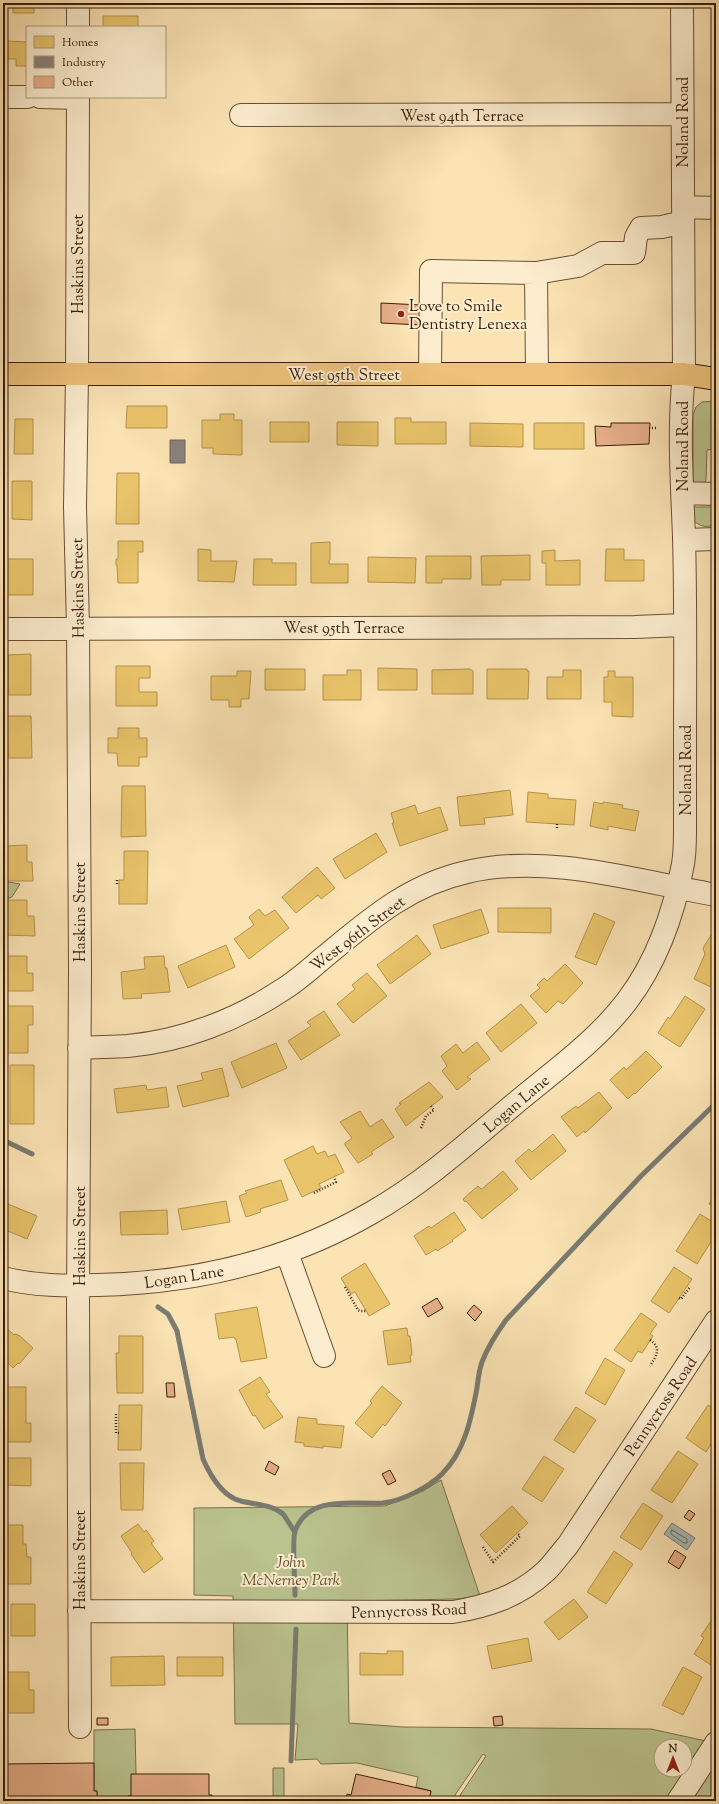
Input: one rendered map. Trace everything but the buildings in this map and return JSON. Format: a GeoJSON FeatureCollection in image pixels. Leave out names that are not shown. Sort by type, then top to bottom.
{"type":"FeatureCollection","features":[{"type":"Feature","properties":{"kind":"main road","name":"West 95th Street"},"geometry":{"type":"LineString","coordinates":[[684,374],[716,368]]}},
{"type":"Feature","properties":{"kind":"main road","name":"West 95th Street"},"geometry":{"type":"LineString","coordinates":[[3,374],[684,374],[716,379]]}},
{"type":"Feature","properties":{"kind":"street"},"geometry":{"type":"LineString","coordinates":[[78,3],[78,26]]}},
{"type":"Feature","properties":{"kind":"street","name":"Noland Road"},"geometry":{"type":"LineString","coordinates":[[678,888],[684,860],[685,830],[684,540],[681,398],[684,374],[682,3]]}},
{"type":"Feature","properties":{"kind":"street"},"geometry":{"type":"LineString","coordinates":[[3,97],[26,97]]}},
{"type":"Feature","properties":{"kind":"street","name":"Haskins Street"},"geometry":{"type":"LineString","coordinates":[[78,98],[78,375],[75,507],[78,628],[80,1048],[78,1286],[80,1727]]}},
{"type":"Feature","properties":{"kind":"street","name":"West 94th Terrace"},"geometry":{"type":"LineString","coordinates":[[241,115],[682,114]]}},
{"type":"Feature","properties":{"kind":"street"},"geometry":{"type":"LineString","coordinates":[[430,374],[431,271],[536,273],[578,266],[602,254],[634,253],[636,238],[641,228],[662,227],[683,215],[716,208]]}},
{"type":"Feature","properties":{"kind":"street"},"geometry":{"type":"LineString","coordinates":[[536,273],[537,374]]}},
{"type":"Feature","properties":{"kind":"street"},"geometry":{"type":"LineString","coordinates":[[682,493],[716,494]]}},
{"type":"Feature","properties":{"kind":"street"},"geometry":{"type":"LineString","coordinates":[[684,540],[716,539]]}},
{"type":"Feature","properties":{"kind":"street","name":"West 95th Terrace"},"geometry":{"type":"LineString","coordinates":[[3,629],[635,627],[684,625]]}},
{"type":"Feature","properties":{"kind":"street","name":"West 96th Street"},"geometry":{"type":"LineString","coordinates":[[80,1048],[128,1046],[156,1042],[204,1029],[247,1011],[283,990],[393,902],[427,884],[468,871],[510,866],[556,866],[716,895]]}},
{"type":"Feature","properties":{"kind":"street","name":"Logan Lane"},"geometry":{"type":"LineString","coordinates":[[3,1278],[19,1282],[78,1286],[130,1284],[181,1278],[227,1270],[287,1252],[371,1214],[401,1195],[455,1154],[588,1042],[614,1017],[642,979],[661,945],[671,917],[678,888]]}},
{"type":"Feature","properties":{"kind":"street"},"geometry":{"type":"LineString","coordinates":[[287,1252],[324,1356]]}},
{"type":"Feature","properties":{"kind":"street","name":"Pennycross Road"},"geometry":{"type":"LineString","coordinates":[[79,1611],[453,1612],[482,1607],[509,1597],[535,1580],[547,1570],[568,1545],[716,1321]]}},
{"type":"Feature","properties":{"kind":"street"},"geometry":{"type":"LineString","coordinates":[[678,1801],[716,1743]]}},
{"type":"Feature","properties":{"kind":"path"},"geometry":{"type":"LineString","coordinates":[[649,428],[658,428]]}},
{"type":"Feature","properties":{"kind":"path"},"geometry":{"type":"LineString","coordinates":[[117,880],[118,884]]}},
{"type":"Feature","properties":{"kind":"path"},"geometry":{"type":"LineString","coordinates":[[421,1128],[426,1116],[434,1110],[431,1106]]}},
{"type":"Feature","properties":{"kind":"path"},"geometry":{"type":"LineString","coordinates":[[314,1193],[336,1182],[334,1177]]}},
{"type":"Feature","properties":{"kind":"path"},"geometry":{"type":"LineString","coordinates":[[345,1287],[358,1310],[366,1310]]}},
{"type":"Feature","properties":{"kind":"path"},"geometry":{"type":"LineString","coordinates":[[679,1298],[681,1299],[690,1287]]}},
{"type":"Feature","properties":{"kind":"path"},"geometry":{"type":"LineString","coordinates":[[650,1340],[656,1344],[658,1349],[657,1355],[650,1366]]}},
{"type":"Feature","properties":{"kind":"path"},"geometry":{"type":"LineString","coordinates":[[116,1414],[116,1434],[118,1434]]}},
{"type":"Feature","properties":{"kind":"path"},"geometry":{"type":"LineString","coordinates":[[483,1547],[493,1562],[520,1536],[517,1533]]}},
{"type":"Feature","properties":{"kind":"green space"},"geometry":{"type":"Polygon","coordinates":[[[716,401],[716,416],[714,419],[715,449],[707,450],[706,480],[704,484],[693,483],[693,415],[696,407],[702,402],[716,401]]]}},
{"type":"Feature","properties":{"kind":"green space"},"geometry":{"type":"Polygon","coordinates":[[[691,507],[716,507],[716,524],[702,526],[694,521],[691,507]]]}},
{"type":"Feature","properties":{"kind":"green space"},"geometry":{"type":"Polygon","coordinates":[[[3,881],[20,884],[12,897],[3,900],[3,881]]]}},
{"type":"Feature","properties":{"kind":"green space","name":"John McNerney Park"},"geometry":{"type":"Polygon","coordinates":[[[441,1480],[480,1596],[457,1599],[347,1601],[349,1723],[403,1727],[651,1729],[692,1738],[653,1738],[653,1778],[682,1778],[667,1801],[478,1801],[473,1798],[471,1801],[465,1801],[459,1797],[486,1756],[483,1754],[451,1801],[429,1801],[431,1791],[416,1787],[418,1777],[357,1763],[321,1764],[317,1759],[295,1760],[298,1724],[235,1724],[233,1596],[194,1595],[194,1508],[385,1506],[423,1491],[441,1480]]]}},
{"type":"Feature","properties":{"kind":"green space"},"geometry":{"type":"Polygon","coordinates":[[[135,1729],[136,1774],[131,1796],[128,1796],[128,1801],[97,1801],[97,1791],[94,1791],[94,1730],[135,1729]]]}},
{"type":"Feature","properties":{"kind":"green space","name":"John McNerney Park"},"geometry":{"type":"Polygon","coordinates":[[[693,1738],[706,1741],[693,1761],[693,1738]]]}},
{"type":"Feature","properties":{"kind":"green space"},"geometry":{"type":"Polygon","coordinates":[[[716,1762],[716,1801],[690,1801],[716,1762]]]}},
{"type":"Feature","properties":{"kind":"green space"},"geometry":{"type":"Polygon","coordinates":[[[273,1768],[284,1768],[284,1801],[273,1801],[273,1768]]]}},
{"type":"Feature","properties":{"kind":"water"},"geometry":{"type":"Polygon","coordinates":[[[672,1523],[695,1538],[687,1550],[664,1534],[672,1523]]]}},
{"type":"Feature","properties":{"kind":"waterway"},"geometry":{"type":"LineString","coordinates":[[295,1595],[294,1536],[295,1531],[302,1519],[310,1511],[321,1506],[345,1503],[390,1502],[423,1488],[442,1474],[450,1465],[462,1445],[472,1411],[482,1362],[492,1340],[506,1320],[641,1176],[716,1103]]}},
{"type":"Feature","properties":{"kind":"waterway"},"geometry":{"type":"LineString","coordinates":[[3,1140],[32,1154]]}},
{"type":"Feature","properties":{"kind":"waterway"},"geometry":{"type":"LineString","coordinates":[[158,1307],[168,1314],[177,1331],[203,1459],[209,1472],[228,1495],[234,1499],[273,1508],[283,1514],[295,1532]]}},
{"type":"Feature","properties":{"kind":"waterway"},"geometry":{"type":"LineString","coordinates":[[291,1761],[296,1629]]}},
{"type":"Feature","properties":{"kind":"place","name":"Love to Smile Dentistry Lenexa"},"geometry":{"type":"Point","coordinates":[401,314]}}]}
